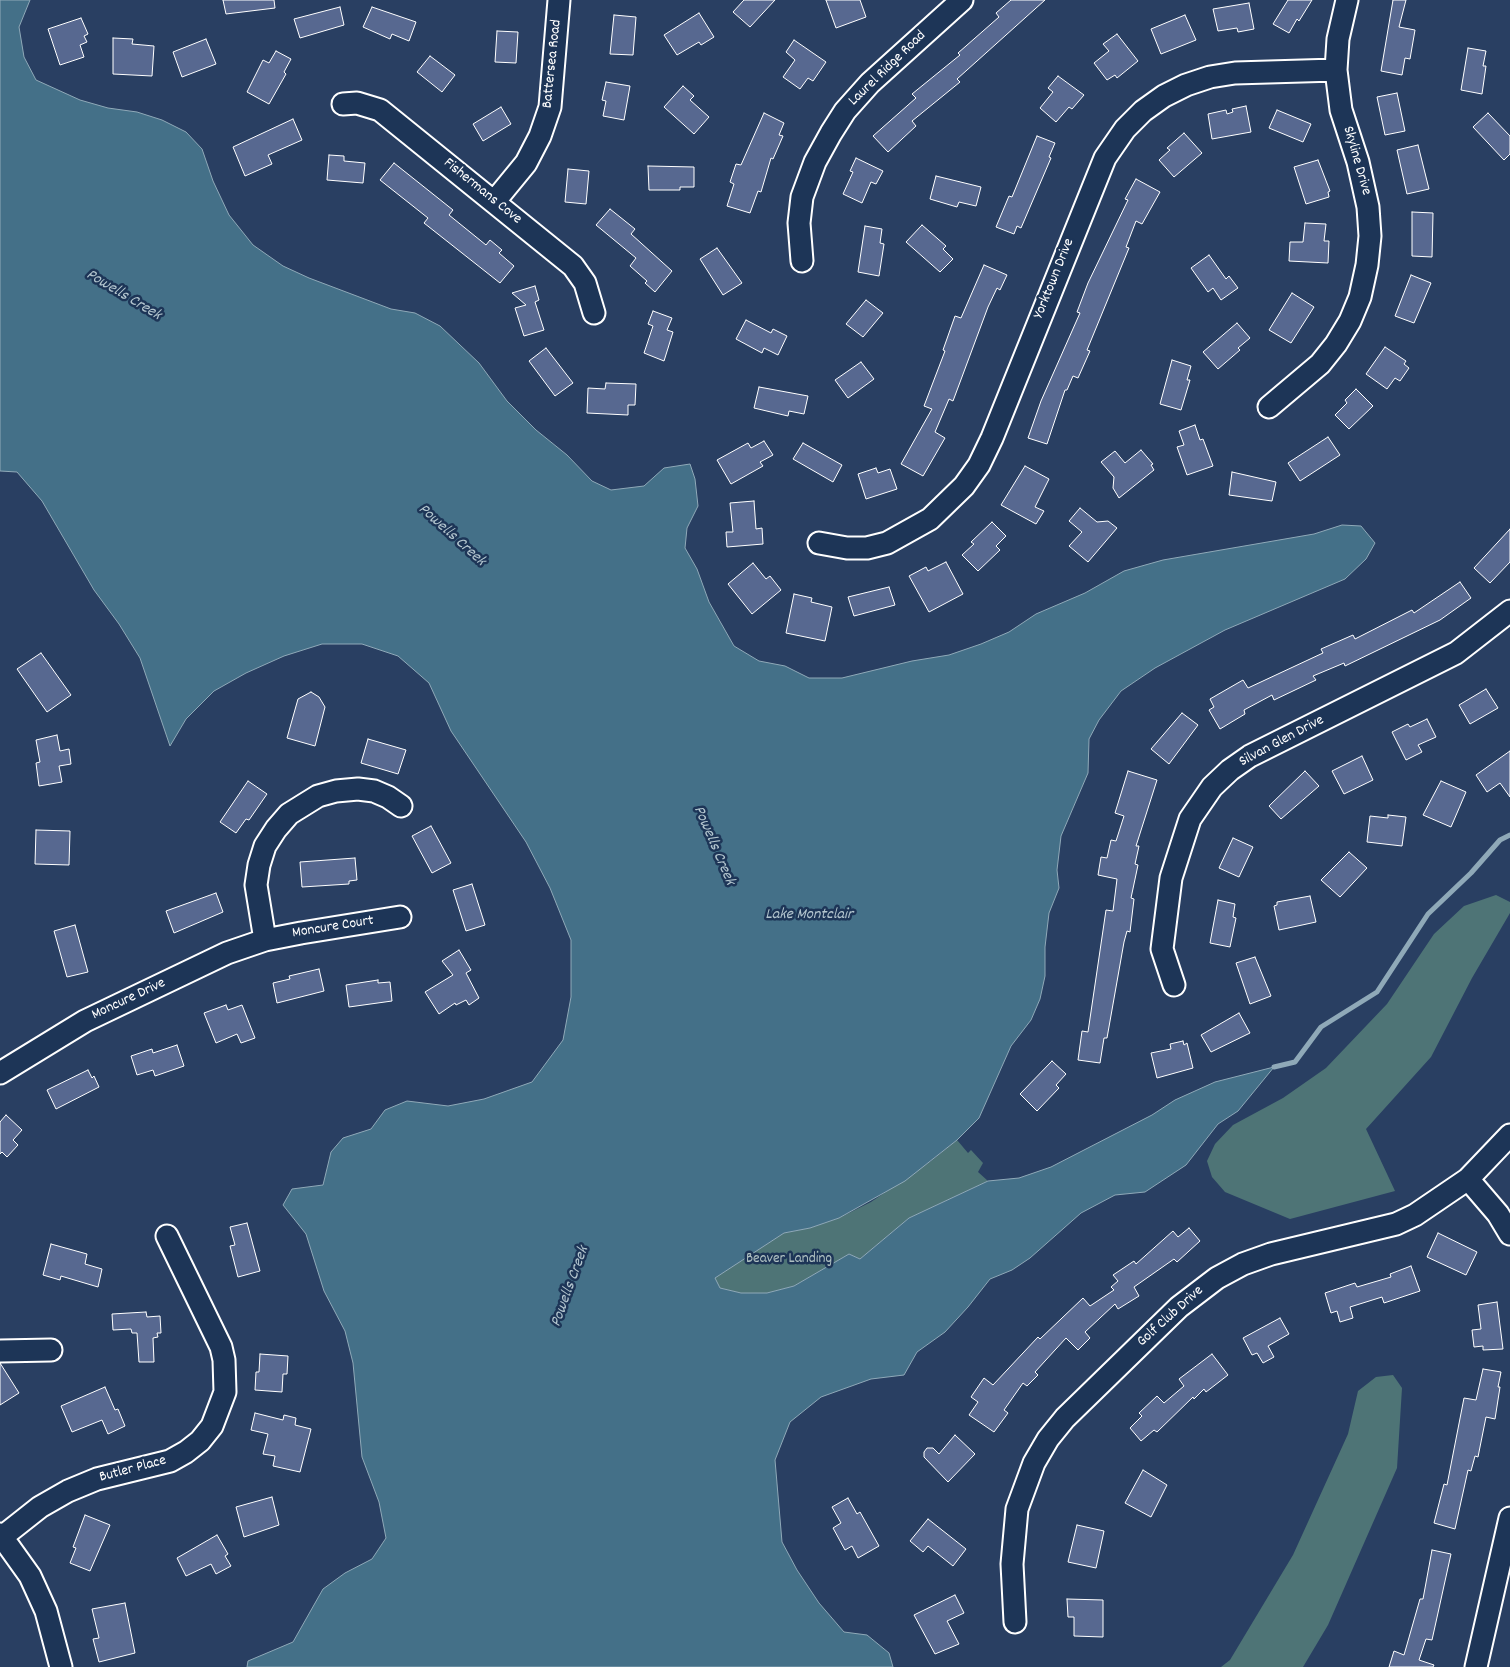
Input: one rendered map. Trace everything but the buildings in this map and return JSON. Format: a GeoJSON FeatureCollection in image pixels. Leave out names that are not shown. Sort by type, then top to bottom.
{"type":"FeatureCollection","features":[{"type":"Feature","properties":{"kind":"street","name":"Battersea Road"},"geometry":{"type":"LineString","coordinates":[[494,202],[526,163],[540,136],[550,107],[559,0]]}},
{"type":"Feature","properties":{"kind":"street","name":"Laurel Ridge Road"},"geometry":{"type":"LineString","coordinates":[[802,261],[799,223],[802,197],[815,162],[830,133],[845,111],[870,82],[962,0]]}},
{"type":"Feature","properties":{"kind":"street","name":"Skyline Drive"},"geometry":{"type":"LineString","coordinates":[[1269,407],[1320,364],[1336,344],[1350,322],[1358,302],[1367,265],[1370,236],[1368,207],[1363,177],[1341,110],[1336,70],[1338,38],[1347,0]]}},
{"type":"Feature","properties":{"kind":"street","name":"Yorktown Drive"},"geometry":{"type":"LineString","coordinates":[[819,543],[847,548],[867,548],[887,543],[908,533],[930,519],[964,486],[979,465],[992,438],[1105,158],[1125,129],[1143,111],[1164,96],[1186,85],[1210,77],[1235,73],[1336,70]]}},
{"type":"Feature","properties":{"kind":"street","name":"Fishermans Cove"},"geometry":{"type":"LineString","coordinates":[[343,104],[357,103],[380,110],[573,266],[585,283],[594,313]]}},
{"type":"Feature","properties":{"kind":"street","name":"Silvan Glen Drive"},"geometry":{"type":"LineString","coordinates":[[1174,985],[1162,949],[1171,878],[1190,819],[1212,787],[1230,770],[1250,756],[1456,653],[1510,611]]}},
{"type":"Feature","properties":{"kind":"street"},"geometry":{"type":"LineString","coordinates":[[266,940],[256,885],[259,865],[266,846],[276,829],[289,814],[318,796],[344,790],[374,791],[388,797],[401,806]]}},
{"type":"Feature","properties":{"kind":"street","name":"Moncure Court"},"geometry":{"type":"LineString","coordinates":[[266,940],[400,917]]}},
{"type":"Feature","properties":{"kind":"street","name":"Moncure Drive"},"geometry":{"type":"LineString","coordinates":[[0,1073],[85,1021],[227,953],[266,940]]}},
{"type":"Feature","properties":{"kind":"street"},"geometry":{"type":"LineString","coordinates":[[0,1068],[0,1073]]}},
{"type":"Feature","properties":{"kind":"street","name":"Golf Club Drive"},"geometry":{"type":"LineString","coordinates":[[1015,1622],[1012,1564],[1013,1536],[1017,1509],[1034,1463],[1048,1440],[1065,1418],[1179,1307],[1217,1278],[1243,1264],[1271,1254],[1396,1224],[1444,1198],[1485,1164],[1510,1136]]}},
{"type":"Feature","properties":{"kind":"street"},"geometry":{"type":"LineString","coordinates":[[1468,1179],[1498,1214],[1510,1234]]}},
{"type":"Feature","properties":{"kind":"street","name":"Butler Place"},"geometry":{"type":"LineString","coordinates":[[1,1536],[40,1507],[68,1491],[105,1476],[170,1461],[200,1441],[212,1426],[225,1392],[224,1360],[220,1347],[167,1236]]}},
{"type":"Feature","properties":{"kind":"street"},"geometry":{"type":"LineString","coordinates":[[0,1351],[51,1350]]}},
{"type":"Feature","properties":{"kind":"street"},"geometry":{"type":"LineString","coordinates":[[1476,1667],[1510,1518]]}},
{"type":"Feature","properties":{"kind":"street"},"geometry":{"type":"LineString","coordinates":[[1,1536],[30,1576],[46,1611],[61,1667]]}},
{"type":"Feature","properties":{"kind":"green space"},"geometry":{"type":"Polygon","coordinates":[[[1496,895],[1510,902],[1510,913],[1472,978],[1431,1057],[1366,1129],[1395,1191],[1290,1219],[1225,1192],[1212,1177],[1207,1161],[1215,1144],[1233,1125],[1283,1098],[1326,1068],[1387,1004],[1434,934],[1464,906],[1496,895]]]}},
{"type":"Feature","properties":{"kind":"green space","name":"Beaver Landing"},"geometry":{"type":"Polygon","coordinates":[[[957,1140],[968,1153],[971,1150],[983,1163],[978,1172],[988,1181],[909,1218],[860,1259],[849,1254],[794,1286],[767,1293],[741,1293],[720,1288],[714,1278],[784,1233],[810,1228],[839,1218],[871,1202],[931,1161],[957,1140]]]}},
{"type":"Feature","properties":{"kind":"green space"},"geometry":{"type":"Polygon","coordinates":[[[1393,1375],[1402,1388],[1397,1468],[1328,1625],[1303,1667],[1221,1667],[1230,1660],[1293,1555],[1348,1434],[1358,1391],[1376,1377],[1393,1375]]]}},
{"type":"Feature","properties":{"kind":"water","name":"Lake Montclair"},"geometry":{"type":"Polygon","coordinates":[[[0,0],[30,0],[19,27],[24,57],[36,80],[80,100],[108,108],[137,112],[162,120],[186,132],[202,149],[213,181],[229,215],[253,245],[283,266],[309,278],[391,309],[415,313],[440,326],[479,363],[507,401],[536,430],[567,455],[592,481],[611,490],[644,486],[664,468],[690,464],[695,479],[698,506],[687,528],[685,548],[697,569],[709,602],[734,646],[759,661],[785,666],[809,678],[842,678],[912,661],[949,655],[981,644],[1009,632],[1036,614],[1085,593],[1124,571],[1163,560],[1314,534],[1342,525],[1361,526],[1375,543],[1366,559],[1345,579],[1225,630],[1155,668],[1121,691],[1099,720],[1089,739],[1088,773],[1061,836],[1057,870],[1059,888],[1049,913],[1045,947],[1045,976],[1040,999],[1031,1020],[1011,1046],[979,1118],[957,1140],[905,1181],[839,1218],[810,1228],[784,1233],[715,1278],[720,1288],[741,1293],[767,1293],[794,1286],[849,1254],[860,1259],[909,1218],[988,1181],[1019,1178],[1051,1167],[1152,1115],[1175,1100],[1215,1082],[1274,1067],[1238,1111],[1218,1124],[1186,1165],[1145,1192],[1115,1195],[1081,1213],[1030,1258],[1012,1270],[990,1279],[945,1332],[917,1352],[904,1375],[871,1379],[821,1397],[790,1422],[775,1460],[782,1542],[797,1570],[819,1603],[844,1632],[867,1635],[889,1653],[893,1667],[247,1667],[248,1661],[293,1642],[323,1589],[345,1573],[372,1559],[386,1538],[379,1502],[362,1457],[353,1363],[345,1331],[324,1291],[306,1234],[283,1205],[292,1189],[323,1185],[331,1152],[343,1138],[371,1129],[385,1110],[407,1101],[448,1106],[484,1099],[532,1082],[563,1040],[571,997],[571,940],[550,888],[526,842],[451,731],[429,683],[398,656],[362,644],[322,644],[284,656],[246,673],[214,691],[186,719],[170,746],[140,658],[119,624],[94,590],[42,501],[17,472],[0,471],[0,0]]]}},
{"type":"Feature","properties":{"kind":"waterway"},"geometry":{"type":"LineString","coordinates":[[1274,1067],[1295,1062],[1321,1027],[1377,992],[1428,914],[1471,873],[1500,840],[1510,835]]}},
{"type":"Feature","properties":{"kind":"water label","name":"Powells Creek"},"geometry":{"type":"Point","coordinates":[123,296]}},
{"type":"Feature","properties":{"kind":"water label","name":"Powells Creek"},"geometry":{"type":"Point","coordinates":[451,536]}},
{"type":"Feature","properties":{"kind":"water label","name":"Powells Creek"},"geometry":{"type":"Point","coordinates":[713,846]}},
{"type":"Feature","properties":{"kind":"water label","name":"Powells Creek"},"geometry":{"type":"Point","coordinates":[571,1287]}}]}
